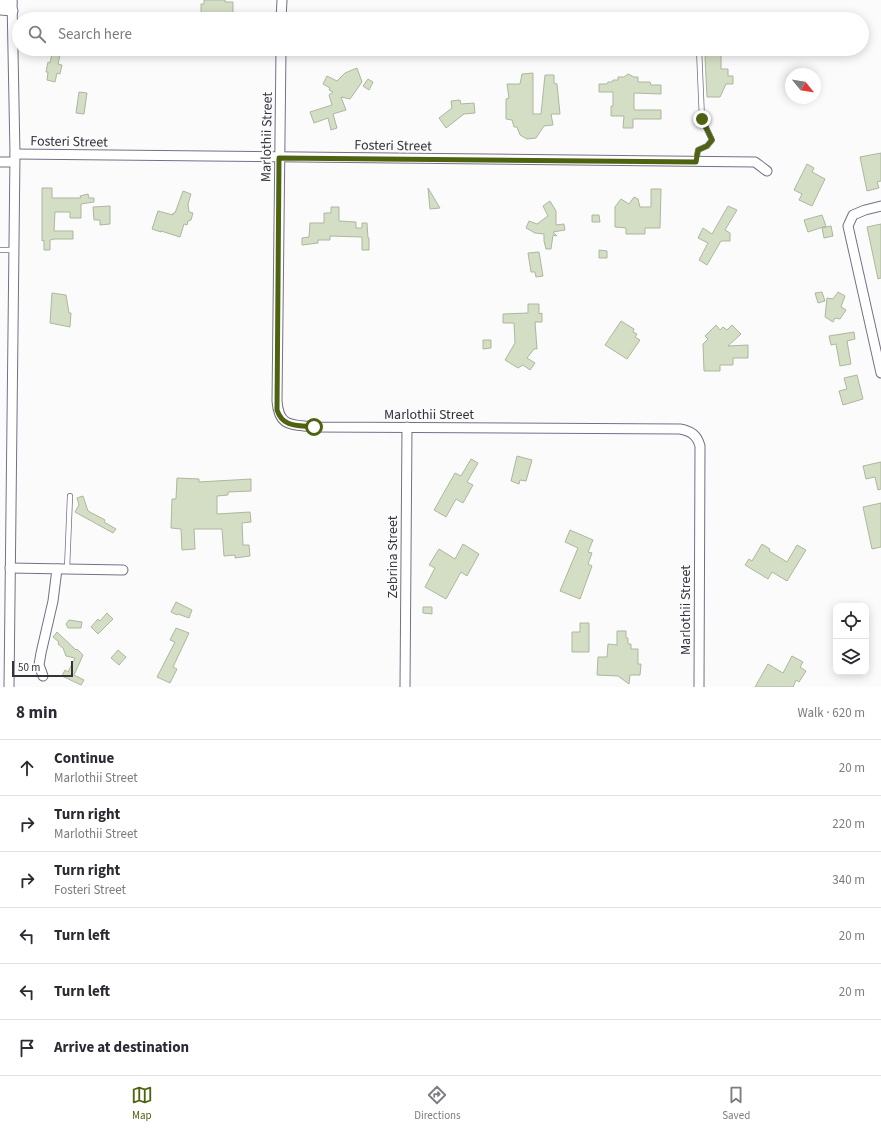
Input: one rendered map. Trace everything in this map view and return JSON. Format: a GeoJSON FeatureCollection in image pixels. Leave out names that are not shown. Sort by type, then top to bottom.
{"type":"FeatureCollection","features":[{"type":"Feature","properties":{"kind":"street"},"geometry":{"type":"LineString","coordinates":[[281,12],[282,0]]}},
{"type":"Feature","properties":{"kind":"street"},"geometry":{"type":"LineString","coordinates":[[0,3],[12,4]]}},
{"type":"Feature","properties":{"kind":"street"},"geometry":{"type":"LineString","coordinates":[[0,10],[12,4]]}},
{"type":"Feature","properties":{"kind":"street"},"geometry":{"type":"LineString","coordinates":[[9,687],[14,250],[13,56]]}},
{"type":"Feature","properties":{"kind":"street","name":"Marlothii Street"},"geometry":{"type":"LineString","coordinates":[[281,56],[276,401],[279,415],[282,420],[288,424],[314,427],[680,429],[694,434],[700,446],[699,687]]}},
{"type":"Feature","properties":{"kind":"street","name":"Fosteri Street"},"geometry":{"type":"LineString","coordinates":[[0,162],[14,158],[279,158],[755,162],[763,166],[767,171]]}},
{"type":"Feature","properties":{"kind":"street"},"geometry":{"type":"LineString","coordinates":[[881,206],[865,210],[853,216],[848,226],[876,332],[881,373]]}},
{"type":"Feature","properties":{"kind":"street","name":"Zebrina Street"},"geometry":{"type":"LineString","coordinates":[[406,687],[407,427]]}},
{"type":"Feature","properties":{"kind":"street"},"geometry":{"type":"LineString","coordinates":[[10,568],[123,570]]}},
{"type":"Feature","properties":{"kind":"street"},"geometry":{"type":"LineString","coordinates":[[43,676],[39,665],[40,654],[49,620],[57,569]]}},
{"type":"Feature","properties":{"kind":"lane"},"geometry":{"type":"LineString","coordinates":[[696,162],[698,150],[707,146],[712,140],[702,119],[699,56]]}},
{"type":"Feature","properties":{"kind":"lane"},"geometry":{"type":"LineString","coordinates":[[0,250],[14,250]]}},
{"type":"Feature","properties":{"kind":"lane"},"geometry":{"type":"LineString","coordinates":[[67,569],[70,496]]}},
{"type":"Feature","properties":{"kind":"building"},"geometry":{"type":"Polygon","coordinates":[[[204,0],[225,0],[225,2],[233,2],[233,12],[201,12],[201,4],[204,4],[204,0]]]}},
{"type":"Feature","properties":{"kind":"building"},"geometry":{"type":"Polygon","coordinates":[[[52,56],[60,56],[58,64],[62,65],[60,74],[57,73],[55,82],[47,80],[48,72],[46,72],[48,62],[50,63],[52,56]]]}},
{"type":"Feature","properties":{"kind":"building"},"geometry":{"type":"Polygon","coordinates":[[[721,56],[721,69],[728,69],[728,76],[733,76],[733,84],[726,84],[720,97],[707,97],[705,57],[721,56]]]}},
{"type":"Feature","properties":{"kind":"building"},"geometry":{"type":"Polygon","coordinates":[[[357,68],[362,82],[350,99],[341,97],[346,110],[333,114],[337,128],[331,130],[328,118],[314,123],[310,112],[332,105],[329,95],[333,92],[329,90],[330,88],[323,84],[327,76],[337,81],[345,73],[357,68]]]}},
{"type":"Feature","properties":{"kind":"building"},"geometry":{"type":"Polygon","coordinates":[[[533,73],[533,114],[541,114],[545,75],[554,75],[554,83],[557,84],[560,114],[551,114],[553,125],[544,126],[536,138],[527,139],[520,135],[517,127],[514,127],[512,120],[506,119],[506,99],[509,98],[507,84],[520,84],[522,74],[533,73]]]}},
{"type":"Feature","properties":{"kind":"building"},"geometry":{"type":"Polygon","coordinates":[[[628,74],[638,77],[638,82],[650,82],[651,85],[661,85],[661,94],[634,93],[634,110],[661,110],[661,119],[633,119],[633,128],[623,128],[624,116],[611,116],[613,92],[599,92],[599,84],[607,84],[613,80],[618,80],[618,77],[624,77],[628,74]]]}},
{"type":"Feature","properties":{"kind":"building"},"geometry":{"type":"Polygon","coordinates":[[[368,79],[373,82],[369,90],[363,86],[368,79]]]}},
{"type":"Feature","properties":{"kind":"building"},"geometry":{"type":"Polygon","coordinates":[[[79,92],[87,93],[84,114],[76,113],[79,92]]]}},
{"type":"Feature","properties":{"kind":"building"},"geometry":{"type":"Polygon","coordinates":[[[460,100],[461,104],[474,103],[475,113],[464,114],[446,128],[439,118],[452,108],[451,101],[460,100]]]}},
{"type":"Feature","properties":{"kind":"building"},"geometry":{"type":"Polygon","coordinates":[[[881,153],[881,181],[877,182],[879,188],[867,191],[860,157],[881,153]]]}},
{"type":"Feature","properties":{"kind":"building"},"geometry":{"type":"Polygon","coordinates":[[[807,164],[814,168],[812,172],[825,179],[812,206],[799,200],[802,194],[794,190],[807,164]]]}},
{"type":"Feature","properties":{"kind":"building"},"geometry":{"type":"Polygon","coordinates":[[[42,188],[52,188],[52,198],[81,198],[80,196],[88,194],[89,198],[94,198],[94,202],[81,204],[81,218],[70,218],[70,212],[55,212],[54,231],[73,231],[73,239],[50,240],[50,250],[44,250],[44,240],[42,241],[42,188]]]}},
{"type":"Feature","properties":{"kind":"building"},"geometry":{"type":"Polygon","coordinates":[[[428,188],[440,208],[430,209],[428,188]]]}},
{"type":"Feature","properties":{"kind":"building"},"geometry":{"type":"Polygon","coordinates":[[[651,189],[661,189],[660,228],[645,228],[645,234],[626,234],[626,228],[615,227],[615,207],[621,199],[629,204],[634,197],[638,199],[640,207],[651,207],[651,189]]]}},
{"type":"Feature","properties":{"kind":"building"},"geometry":{"type":"Polygon","coordinates":[[[183,191],[191,194],[188,204],[189,212],[193,213],[191,220],[188,221],[187,225],[184,224],[180,237],[152,229],[158,211],[173,215],[173,213],[175,213],[183,191]]]}},
{"type":"Feature","properties":{"kind":"building"},"geometry":{"type":"Polygon","coordinates":[[[550,201],[556,211],[556,225],[564,224],[565,230],[553,232],[557,236],[553,235],[551,249],[546,249],[544,234],[535,233],[526,228],[529,221],[537,224],[548,216],[543,206],[550,201]]]}},
{"type":"Feature","properties":{"kind":"building"},"geometry":{"type":"Polygon","coordinates":[[[110,206],[110,224],[100,225],[100,220],[94,220],[93,207],[110,206]]]}},
{"type":"Feature","properties":{"kind":"building"},"geometry":{"type":"Polygon","coordinates":[[[728,206],[737,210],[725,230],[730,233],[730,241],[721,241],[707,265],[699,260],[708,243],[698,238],[703,228],[712,234],[728,206]]]}},
{"type":"Feature","properties":{"kind":"building"},"geometry":{"type":"Polygon","coordinates":[[[331,207],[339,207],[339,221],[356,222],[356,228],[362,228],[362,223],[367,223],[369,250],[362,250],[362,237],[330,236],[330,240],[318,240],[318,243],[302,245],[302,238],[309,237],[310,223],[324,223],[324,213],[331,213],[331,207]]]}},
{"type":"Feature","properties":{"kind":"building"},"geometry":{"type":"Polygon","coordinates":[[[592,215],[599,215],[600,222],[592,222],[592,215]]]}},
{"type":"Feature","properties":{"kind":"building"},"geometry":{"type":"Polygon","coordinates":[[[822,215],[826,226],[808,232],[804,220],[822,215]]]}},
{"type":"Feature","properties":{"kind":"building"},"geometry":{"type":"Polygon","coordinates":[[[881,224],[881,278],[878,279],[867,227],[881,224]]]}},
{"type":"Feature","properties":{"kind":"building"},"geometry":{"type":"Polygon","coordinates":[[[831,226],[833,236],[824,238],[822,228],[831,226]]]}},
{"type":"Feature","properties":{"kind":"building"},"geometry":{"type":"Polygon","coordinates":[[[599,250],[607,251],[607,258],[599,258],[599,250]]]}},
{"type":"Feature","properties":{"kind":"building"},"geometry":{"type":"Polygon","coordinates":[[[539,252],[543,276],[536,277],[535,272],[531,272],[528,253],[539,252]]]}},
{"type":"Feature","properties":{"kind":"building"},"geometry":{"type":"Polygon","coordinates":[[[822,292],[825,301],[818,303],[815,293],[822,292]]]}},
{"type":"Feature","properties":{"kind":"building"},"geometry":{"type":"Polygon","coordinates":[[[838,292],[845,296],[841,307],[846,310],[840,319],[835,318],[833,322],[825,317],[827,298],[833,299],[838,292]]]}},
{"type":"Feature","properties":{"kind":"building"},"geometry":{"type":"Polygon","coordinates":[[[52,293],[66,295],[69,313],[71,313],[70,327],[50,323],[52,293]]]}},
{"type":"Feature","properties":{"kind":"building"},"geometry":{"type":"Polygon","coordinates":[[[528,304],[539,304],[539,314],[542,313],[542,322],[535,322],[537,349],[534,349],[527,358],[535,363],[530,370],[523,365],[518,368],[505,360],[515,343],[514,323],[503,323],[503,314],[528,313],[528,304]]]}},
{"type":"Feature","properties":{"kind":"building"},"geometry":{"type":"Polygon","coordinates":[[[621,321],[634,329],[633,332],[637,334],[635,337],[640,340],[627,359],[605,345],[621,321]]]}},
{"type":"Feature","properties":{"kind":"building"},"geometry":{"type":"Polygon","coordinates":[[[716,325],[720,330],[723,327],[727,330],[732,325],[741,334],[728,346],[748,345],[748,358],[733,358],[733,365],[720,365],[720,371],[704,371],[703,344],[708,339],[705,336],[716,325]]]}},
{"type":"Feature","properties":{"kind":"building"},"geometry":{"type":"Polygon","coordinates":[[[854,332],[855,339],[847,341],[851,364],[840,366],[836,344],[831,345],[829,336],[854,332]]]}},
{"type":"Feature","properties":{"kind":"building"},"geometry":{"type":"Polygon","coordinates":[[[483,340],[491,340],[491,348],[483,349],[483,340]]]}},
{"type":"Feature","properties":{"kind":"building"},"geometry":{"type":"Polygon","coordinates":[[[857,375],[863,399],[843,405],[839,391],[847,389],[844,378],[857,375]]]}},
{"type":"Feature","properties":{"kind":"building"},"geometry":{"type":"Polygon","coordinates":[[[517,456],[532,460],[526,481],[520,480],[519,484],[511,481],[517,456]]]}},
{"type":"Feature","properties":{"kind":"building"},"geometry":{"type":"Polygon","coordinates":[[[471,459],[478,463],[467,482],[473,485],[463,503],[456,499],[446,517],[434,510],[455,473],[461,476],[471,459]]]}},
{"type":"Feature","properties":{"kind":"building"},"geometry":{"type":"Polygon","coordinates":[[[881,462],[881,489],[878,490],[875,477],[866,479],[863,466],[881,462]]]}},
{"type":"Feature","properties":{"kind":"building"},"geometry":{"type":"Polygon","coordinates":[[[177,478],[199,479],[199,482],[251,479],[251,491],[228,492],[228,495],[217,496],[217,514],[250,512],[251,522],[242,523],[243,545],[249,545],[250,556],[235,558],[235,555],[224,556],[222,529],[194,529],[195,549],[182,550],[181,529],[171,528],[172,499],[176,499],[177,478]]]}},
{"type":"Feature","properties":{"kind":"building"},"geometry":{"type":"Polygon","coordinates":[[[83,496],[88,511],[105,520],[104,522],[116,529],[113,533],[75,512],[79,505],[77,498],[83,496]]]}},
{"type":"Feature","properties":{"kind":"building"},"geometry":{"type":"Polygon","coordinates":[[[881,503],[881,547],[872,549],[863,507],[881,503]]]}},
{"type":"Feature","properties":{"kind":"building"},"geometry":{"type":"Polygon","coordinates":[[[570,530],[593,540],[588,552],[592,553],[588,564],[592,566],[580,599],[560,591],[578,548],[565,542],[570,530]]]}},
{"type":"Feature","properties":{"kind":"building"},"geometry":{"type":"Polygon","coordinates":[[[463,544],[479,554],[467,576],[461,572],[446,599],[425,587],[435,568],[429,565],[439,549],[455,559],[463,544]]]}},
{"type":"Feature","properties":{"kind":"building"},"geometry":{"type":"Polygon","coordinates":[[[762,544],[770,549],[769,551],[787,562],[797,545],[806,550],[787,581],[772,572],[768,579],[745,565],[749,559],[752,561],[762,544]]]}},
{"type":"Feature","properties":{"kind":"building"},"geometry":{"type":"Polygon","coordinates":[[[176,602],[192,610],[189,618],[171,612],[176,602]]]}},
{"type":"Feature","properties":{"kind":"building"},"geometry":{"type":"Polygon","coordinates":[[[423,607],[432,607],[432,614],[423,613],[423,607]]]}},
{"type":"Feature","properties":{"kind":"building"},"geometry":{"type":"Polygon","coordinates":[[[107,613],[113,619],[98,634],[91,627],[98,619],[100,621],[107,613]]]}},
{"type":"Feature","properties":{"kind":"building"},"geometry":{"type":"Polygon","coordinates":[[[69,620],[82,622],[81,628],[68,628],[66,624],[69,620]]]}},
{"type":"Feature","properties":{"kind":"building"},"geometry":{"type":"Polygon","coordinates":[[[580,623],[589,623],[589,652],[572,652],[572,632],[580,632],[580,623]]]}},
{"type":"Feature","properties":{"kind":"building"},"geometry":{"type":"Polygon","coordinates":[[[176,628],[189,633],[173,667],[177,669],[170,683],[157,677],[175,642],[170,640],[176,628]]]}},
{"type":"Feature","properties":{"kind":"building"},"geometry":{"type":"Polygon","coordinates":[[[617,631],[626,631],[626,638],[628,638],[628,644],[631,644],[631,649],[638,649],[638,664],[641,664],[640,675],[630,675],[629,684],[618,676],[597,675],[598,657],[607,657],[608,644],[617,645],[617,631]]]}},
{"type":"Feature","properties":{"kind":"building"},"geometry":{"type":"Polygon","coordinates":[[[57,632],[83,655],[74,675],[84,680],[81,685],[62,676],[65,670],[68,672],[75,658],[66,656],[63,648],[58,644],[59,642],[53,637],[57,632]]]}},
{"type":"Feature","properties":{"kind":"building"},"geometry":{"type":"Polygon","coordinates":[[[118,650],[126,657],[119,665],[111,658],[118,650]]]}},
{"type":"Feature","properties":{"kind":"building"},"geometry":{"type":"Polygon","coordinates":[[[792,656],[803,662],[800,667],[806,671],[799,682],[796,680],[793,687],[755,687],[768,664],[783,673],[792,656]]]}},
{"type":"Feature","properties":{"kind":"route"},"geometry":{"type":"LineString","coordinates":[[314,427],[288,424],[282,420],[277,410],[279,158],[696,162],[696,153],[698,150],[710,144],[712,140],[702,119]]}}]}
